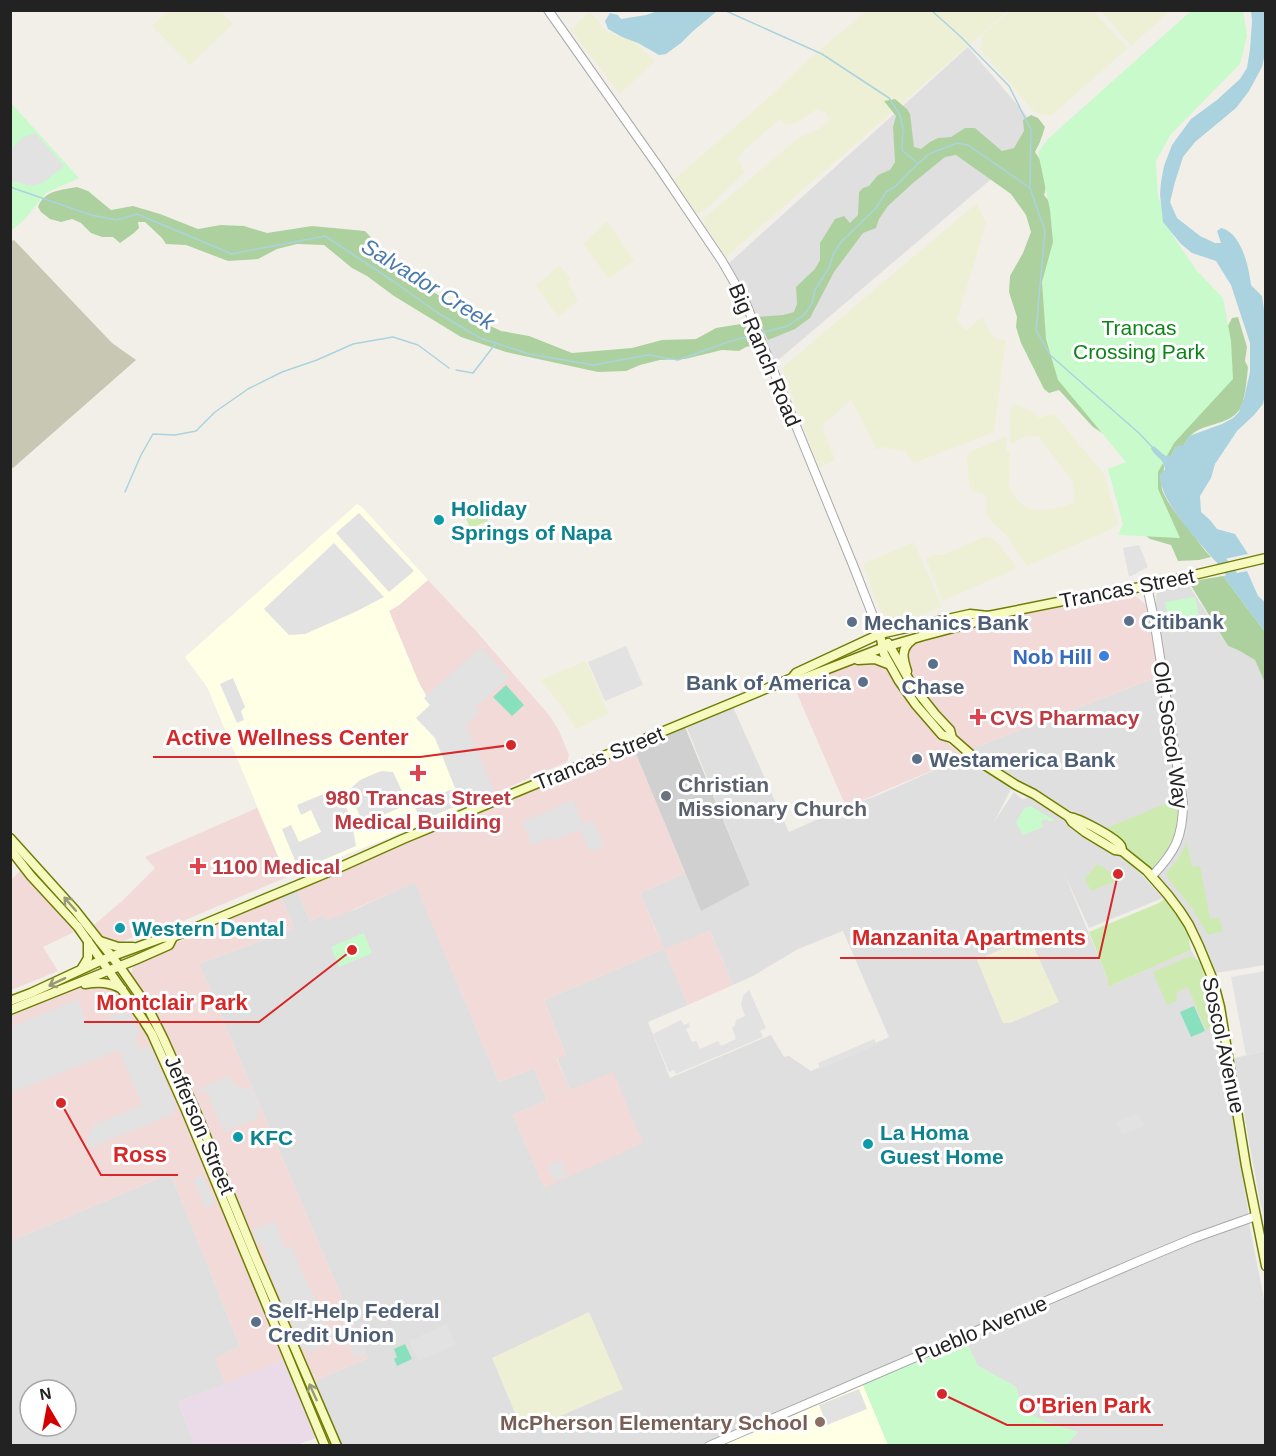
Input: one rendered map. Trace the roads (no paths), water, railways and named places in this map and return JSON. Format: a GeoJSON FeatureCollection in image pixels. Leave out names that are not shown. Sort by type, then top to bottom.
{"type":"FeatureCollection","features":[{"type":"Feature","properties":{"kind":"main road","name":"Trancas Street"},"geometry":{"type":"LineString","coordinates":[[10,1001],[102,960],[162,938],[173,937],[402,839],[792,678],[796,673],[880,634],[970,614],[988,616],[1147,586],[1263,559]]}},
{"type":"Feature","properties":{"kind":"main road","name":"Trancas Street"},"geometry":{"type":"LineString","coordinates":[[792,678],[799,680],[886,647],[980,621],[988,616]]}},
{"type":"Feature","properties":{"kind":"main road","name":"Soscol Avenue"},"geometry":{"type":"LineString","coordinates":[[880,634],[886,647],[909,680],[950,730],[952,738]]}},
{"type":"Feature","properties":{"kind":"main road"},"geometry":{"type":"LineString","coordinates":[[909,680],[903,656],[904,650],[910,641],[923,636]]}},
{"type":"Feature","properties":{"kind":"main road","name":"Soscol Avenue"},"geometry":{"type":"LineString","coordinates":[[886,647],[888,664],[901,685],[942,735],[952,738],[977,760],[1016,785],[1120,844],[1122,851],[1152,876],[1189,925],[1213,980],[1220,1007],[1266,1266]]}},
{"type":"Feature","properties":{"kind":"main road"},"geometry":{"type":"LineString","coordinates":[[831,667],[872,659],[888,664]]}},
{"type":"Feature","properties":{"kind":"main road"},"geometry":{"type":"LineString","coordinates":[[915,704],[919,703],[937,723],[944,725]]}},
{"type":"Feature","properties":{"kind":"main road","name":"Jefferson Street"},"geometry":{"type":"LineString","coordinates":[[10,838],[75,910],[147,1006],[193,1104],[255,1256],[337,1446]]}},
{"type":"Feature","properties":{"kind":"main road","name":"Jefferson Street"},"geometry":{"type":"LineString","coordinates":[[10,849],[31,876],[74,921],[142,1018],[173,1080],[326,1446]]}},
{"type":"Feature","properties":{"kind":"main road","name":"Trancas Street"},"geometry":{"type":"LineString","coordinates":[[10,1008],[120,967],[169,945],[173,937]]}},
{"type":"Feature","properties":{"kind":"main road"},"geometry":{"type":"LineString","coordinates":[[77,972],[88,960],[88,941]]}},
{"type":"Feature","properties":{"kind":"main road"},"geometry":{"type":"LineString","coordinates":[[100,941],[118,947],[139,947]]}},
{"type":"Feature","properties":{"kind":"main road"},"geometry":{"type":"LineString","coordinates":[[133,985],[131,973],[135,960]]}},
{"type":"Feature","properties":{"kind":"main road"},"geometry":{"type":"LineString","coordinates":[[73,985],[101,982],[122,989]]}},
{"type":"Feature","properties":{"kind":"main road"},"geometry":{"type":"LineString","coordinates":[[10,1008],[30,998],[31,993]]}},
{"type":"Feature","properties":{"kind":"street","name":"Big Ranch Road"},"geometry":{"type":"LineString","coordinates":[[548,10],[660,169],[722,261],[744,299],[880,634]]}},
{"type":"Feature","properties":{"kind":"street","name":"Old Soscol Way"},"geometry":{"type":"LineString","coordinates":[[1147,586],[1183,803],[1181,829],[1176,847],[1152,876]]}},
{"type":"Feature","properties":{"kind":"street","name":"Pueblo Avenue"},"geometry":{"type":"LineString","coordinates":[[709,1446],[1139,1261],[1256,1216]]}},
{"type":"Feature","properties":{"kind":"water"},"geometry":{"type":"Polygon","coordinates":[[[658,11],[717,11],[681,43],[666,54],[659,55],[608,29],[605,21],[610,13],[618,15],[621,19],[658,11]]]}},
{"type":"Feature","properties":{"kind":"water"},"geometry":{"type":"Polygon","coordinates":[[[1251,11],[1265,11],[1265,53],[1262,67],[1249,91],[1236,108],[1195,142],[1183,157],[1170,202],[1177,218],[1200,236],[1215,243],[1221,243],[1217,231],[1221,228],[1234,236],[1243,251],[1251,285],[1262,296],[1265,317],[1266,388],[1263,404],[1237,431],[1215,464],[1211,478],[1200,496],[1201,512],[1217,529],[1235,534],[1248,554],[1215,561],[1172,508],[1161,484],[1160,474],[1165,470],[1164,466],[1151,448],[1153,446],[1164,455],[1171,456],[1176,447],[1183,446],[1189,436],[1222,424],[1239,412],[1250,372],[1250,343],[1231,285],[1216,261],[1192,253],[1181,244],[1163,222],[1160,194],[1164,166],[1172,145],[1191,119],[1217,100],[1240,79],[1247,68],[1251,11]]]}},
{"type":"Feature","properties":{"kind":"water"},"geometry":{"type":"Polygon","coordinates":[[[1247,571],[1258,596],[1265,602],[1265,632],[1223,576],[1247,571]]]}},
{"type":"Feature","properties":{"kind":"waterway"},"geometry":{"type":"LineString","coordinates":[[931,10],[1009,86],[1031,130],[1030,187]]}},
{"type":"Feature","properties":{"kind":"waterway"},"geometry":{"type":"LineString","coordinates":[[726,11],[822,54],[889,98],[900,115],[903,129],[902,150],[917,163]]}},
{"type":"Feature","properties":{"kind":"waterway","name":"Salvador Creek"},"geometry":{"type":"LineString","coordinates":[[760,333],[788,326],[805,314],[841,242],[876,208],[886,192],[896,186],[929,154],[957,143],[968,145],[1030,188],[1045,231],[1036,330],[1050,355],[1152,447]]}},
{"type":"Feature","properties":{"kind":"waterway","name":"Salvador Creek"},"geometry":{"type":"LineString","coordinates":[[10,187],[91,215],[117,220],[137,214],[232,254],[325,236],[438,313],[480,338],[529,354],[593,365],[648,355],[678,360],[755,335]]}},
{"type":"Feature","properties":{"kind":"waterway"},"geometry":{"type":"LineString","coordinates":[[125,492],[153,434],[175,435],[196,431],[215,412],[248,389],[282,372],[353,344],[393,337],[418,345],[449,368]]}},
{"type":"Feature","properties":{"kind":"waterway"},"geometry":{"type":"LineString","coordinates":[[456,370],[473,373],[496,343]]}},
{"type":"Feature","properties":{"kind":"waterway"},"geometry":{"type":"LineString","coordinates":[[1212,548],[1239,584]]}},
{"type":"Feature","properties":{"kind":"place","name":"Holiday Springs of Napa"},"geometry":{"type":"Point","coordinates":[439,520]}},
{"type":"Feature","properties":{"kind":"place","name":"Citibank"},"geometry":{"type":"Point","coordinates":[1129,621]}},
{"type":"Feature","properties":{"kind":"place","name":"Mechanics Bank"},"geometry":{"type":"Point","coordinates":[852,622]}},
{"type":"Feature","properties":{"kind":"place","name":"Nob Hill"},"geometry":{"type":"Point","coordinates":[1104,656]}},
{"type":"Feature","properties":{"kind":"place","name":"Chase"},"geometry":{"type":"Point","coordinates":[933,664]}},
{"type":"Feature","properties":{"kind":"place","name":"Bank of America"},"geometry":{"type":"Point","coordinates":[863,682]}},
{"type":"Feature","properties":{"kind":"place","name":"CVS Pharmacy"},"geometry":{"type":"Point","coordinates":[978,717]}},
{"type":"Feature","properties":{"kind":"place","name":"Active Wellness Center"},"geometry":{"type":"Point","coordinates":[511,745]}},
{"type":"Feature","properties":{"kind":"place","name":"Westamerica Bank"},"geometry":{"type":"Point","coordinates":[917,759]}},
{"type":"Feature","properties":{"kind":"place","name":"980 Trancas Street Medical Building"},"geometry":{"type":"Point","coordinates":[418,773]}},
{"type":"Feature","properties":{"kind":"place","name":"Christian Missionary Church"},"geometry":{"type":"Point","coordinates":[666,796]}},
{"type":"Feature","properties":{"kind":"place","name":"1100 Medical"},"geometry":{"type":"Point","coordinates":[198,866]}},
{"type":"Feature","properties":{"kind":"place","name":"Manzanita Apartments"},"geometry":{"type":"Point","coordinates":[1118,874]}},
{"type":"Feature","properties":{"kind":"place","name":"Western Dental"},"geometry":{"type":"Point","coordinates":[120,928]}},
{"type":"Feature","properties":{"kind":"place","name":"Montclair Park"},"geometry":{"type":"Point","coordinates":[352,950]}},
{"type":"Feature","properties":{"kind":"place","name":"Ross"},"geometry":{"type":"Point","coordinates":[61,1103]}},
{"type":"Feature","properties":{"kind":"place","name":"KFC"},"geometry":{"type":"Point","coordinates":[238,1137]}},
{"type":"Feature","properties":{"kind":"place","name":"La Homa Guest Home"},"geometry":{"type":"Point","coordinates":[868,1144]}},
{"type":"Feature","properties":{"kind":"place","name":"Self-Help Federal Credit Union"},"geometry":{"type":"Point","coordinates":[256,1322]}},
{"type":"Feature","properties":{"kind":"place","name":"O'Brien Park"},"geometry":{"type":"Point","coordinates":[942,1394]}},
{"type":"Feature","properties":{"kind":"place","name":"McPherson Elementary School"},"geometry":{"type":"Point","coordinates":[820,1422]}},
{"type":"Feature","properties":{"kind":"park label","name":"Trancas Crossing Park"},"geometry":{"type":"Point","coordinates":[1139,339]}}]}
